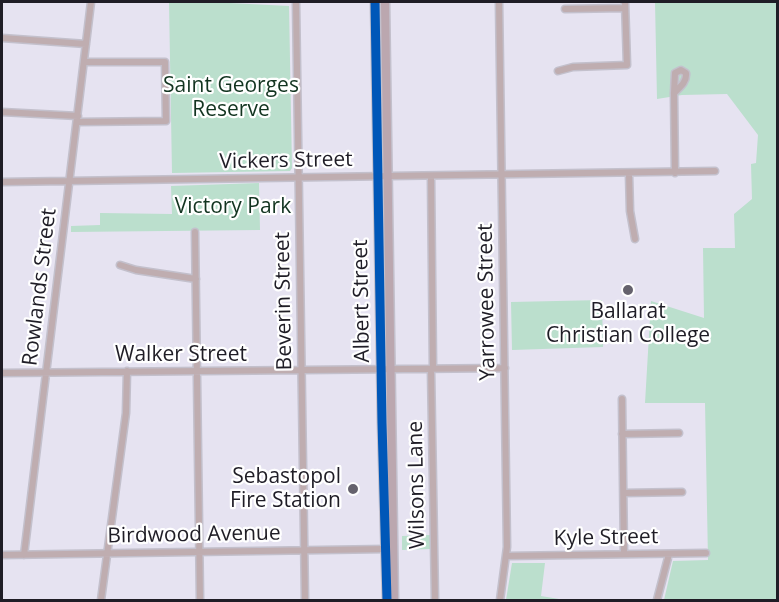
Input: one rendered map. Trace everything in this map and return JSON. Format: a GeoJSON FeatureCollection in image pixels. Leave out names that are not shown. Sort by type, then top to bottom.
{"type":"FeatureCollection","features":[{"type":"Feature","properties":{"kind":"highway","name":"Albert Street"},"geometry":{"type":"LineString","coordinates":[[375,2],[387,600]]}},
{"type":"Feature","properties":{"kind":"highway","name":"Albert Street"},"geometry":{"type":"LineString","coordinates":[[385,2],[394,600]]}},
{"type":"Feature","properties":{"kind":"street","name":"Rowlands Street"},"geometry":{"type":"LineString","coordinates":[[24,555],[78,119],[89,22],[89,2]]}},
{"type":"Feature","properties":{"kind":"street","name":"Beverin Street"},"geometry":{"type":"LineString","coordinates":[[296,2],[305,600]]}},
{"type":"Feature","properties":{"kind":"street","name":"Yarrowee Street"},"geometry":{"type":"LineString","coordinates":[[499,2],[507,556],[500,600]]}},
{"type":"Feature","properties":{"kind":"street"},"geometry":{"type":"LineString","coordinates":[[558,71],[573,67],[627,65],[625,5],[565,9]]}},
{"type":"Feature","properties":{"kind":"street"},"geometry":{"type":"LineString","coordinates":[[2,38],[86,44]]}},
{"type":"Feature","properties":{"kind":"street"},"geometry":{"type":"LineString","coordinates":[[2,111],[78,119],[166,121],[165,62],[84,62]]}},
{"type":"Feature","properties":{"kind":"street"},"geometry":{"type":"LineString","coordinates":[[674,93],[675,173]]}},
{"type":"Feature","properties":{"kind":"street","name":"Vickers Street"},"geometry":{"type":"LineString","coordinates":[[2,182],[715,171]]}},
{"type":"Feature","properties":{"kind":"street"},"geometry":{"type":"LineString","coordinates":[[629,174],[630,211],[635,239]]}},
{"type":"Feature","properties":{"kind":"street","name":"Wilsons Lane"},"geometry":{"type":"LineString","coordinates":[[431,176],[435,600]]}},
{"type":"Feature","properties":{"kind":"street"},"geometry":{"type":"LineString","coordinates":[[195,232],[200,600]]}},
{"type":"Feature","properties":{"kind":"street"},"geometry":{"type":"LineString","coordinates":[[120,265],[136,270],[195,279]]}},
{"type":"Feature","properties":{"kind":"street","name":"Walker Street"},"geometry":{"type":"LineString","coordinates":[[2,373],[505,368]]}},
{"type":"Feature","properties":{"kind":"street"},"geometry":{"type":"LineString","coordinates":[[101,600],[126,413],[127,371]]}},
{"type":"Feature","properties":{"kind":"street"},"geometry":{"type":"LineString","coordinates":[[622,399],[624,554]]}},
{"type":"Feature","properties":{"kind":"street"},"geometry":{"type":"LineString","coordinates":[[622,434],[679,433]]}},
{"type":"Feature","properties":{"kind":"street"},"geometry":{"type":"LineString","coordinates":[[624,493],[682,492]]}},
{"type":"Feature","properties":{"kind":"street","name":"Birdwood Avenue"},"geometry":{"type":"LineString","coordinates":[[2,555],[386,549]]}},
{"type":"Feature","properties":{"kind":"street","name":"Kyle Street"},"geometry":{"type":"LineString","coordinates":[[507,556],[706,553]]}},
{"type":"Feature","properties":{"kind":"street"},"geometry":{"type":"LineString","coordinates":[[657,600],[669,554]]}},
{"type":"Feature","properties":{"kind":"green space","name":"Saint Georges Reserve"},"geometry":{"type":"Polygon","coordinates":[[[169,2],[289,6],[292,168],[290,171],[172,173],[169,2]]]}},
{"type":"Feature","properties":{"kind":"green space"},"geometry":{"type":"Polygon","coordinates":[[[655,2],[777,2],[777,600],[664,600],[673,561],[708,560],[705,403],[645,403],[651,301],[704,318],[703,248],[735,248],[734,214],[752,199],[751,164],[756,163],[758,135],[727,94],[682,95],[657,99],[655,2]]]}},
{"type":"Feature","properties":{"kind":"green space","name":"Victory Park"},"geometry":{"type":"Polygon","coordinates":[[[259,183],[260,230],[71,232],[71,226],[100,225],[100,213],[172,214],[171,186],[259,183]]]}},
{"type":"Feature","properties":{"kind":"green space"},"geometry":{"type":"Polygon","coordinates":[[[602,300],[603,347],[512,350],[511,302],[602,300]]]}},
{"type":"Feature","properties":{"kind":"green space"},"geometry":{"type":"Polygon","coordinates":[[[430,535],[430,549],[402,550],[402,536],[430,535]]]}},
{"type":"Feature","properties":{"kind":"green space"},"geometry":{"type":"Polygon","coordinates":[[[512,563],[545,563],[541,596],[565,600],[506,600],[512,563]]]}},
{"type":"Feature","properties":{"kind":"cycle path"},"geometry":{"type":"LineString","coordinates":[[375,2],[387,600]]}},
{"type":"Feature","properties":{"kind":"place","name":"Ballarat Christian College"},"geometry":{"type":"Point","coordinates":[628,290]}},
{"type":"Feature","properties":{"kind":"place","name":"Sebastopol Fire Station"},"geometry":{"type":"Point","coordinates":[353,489]}}]}
